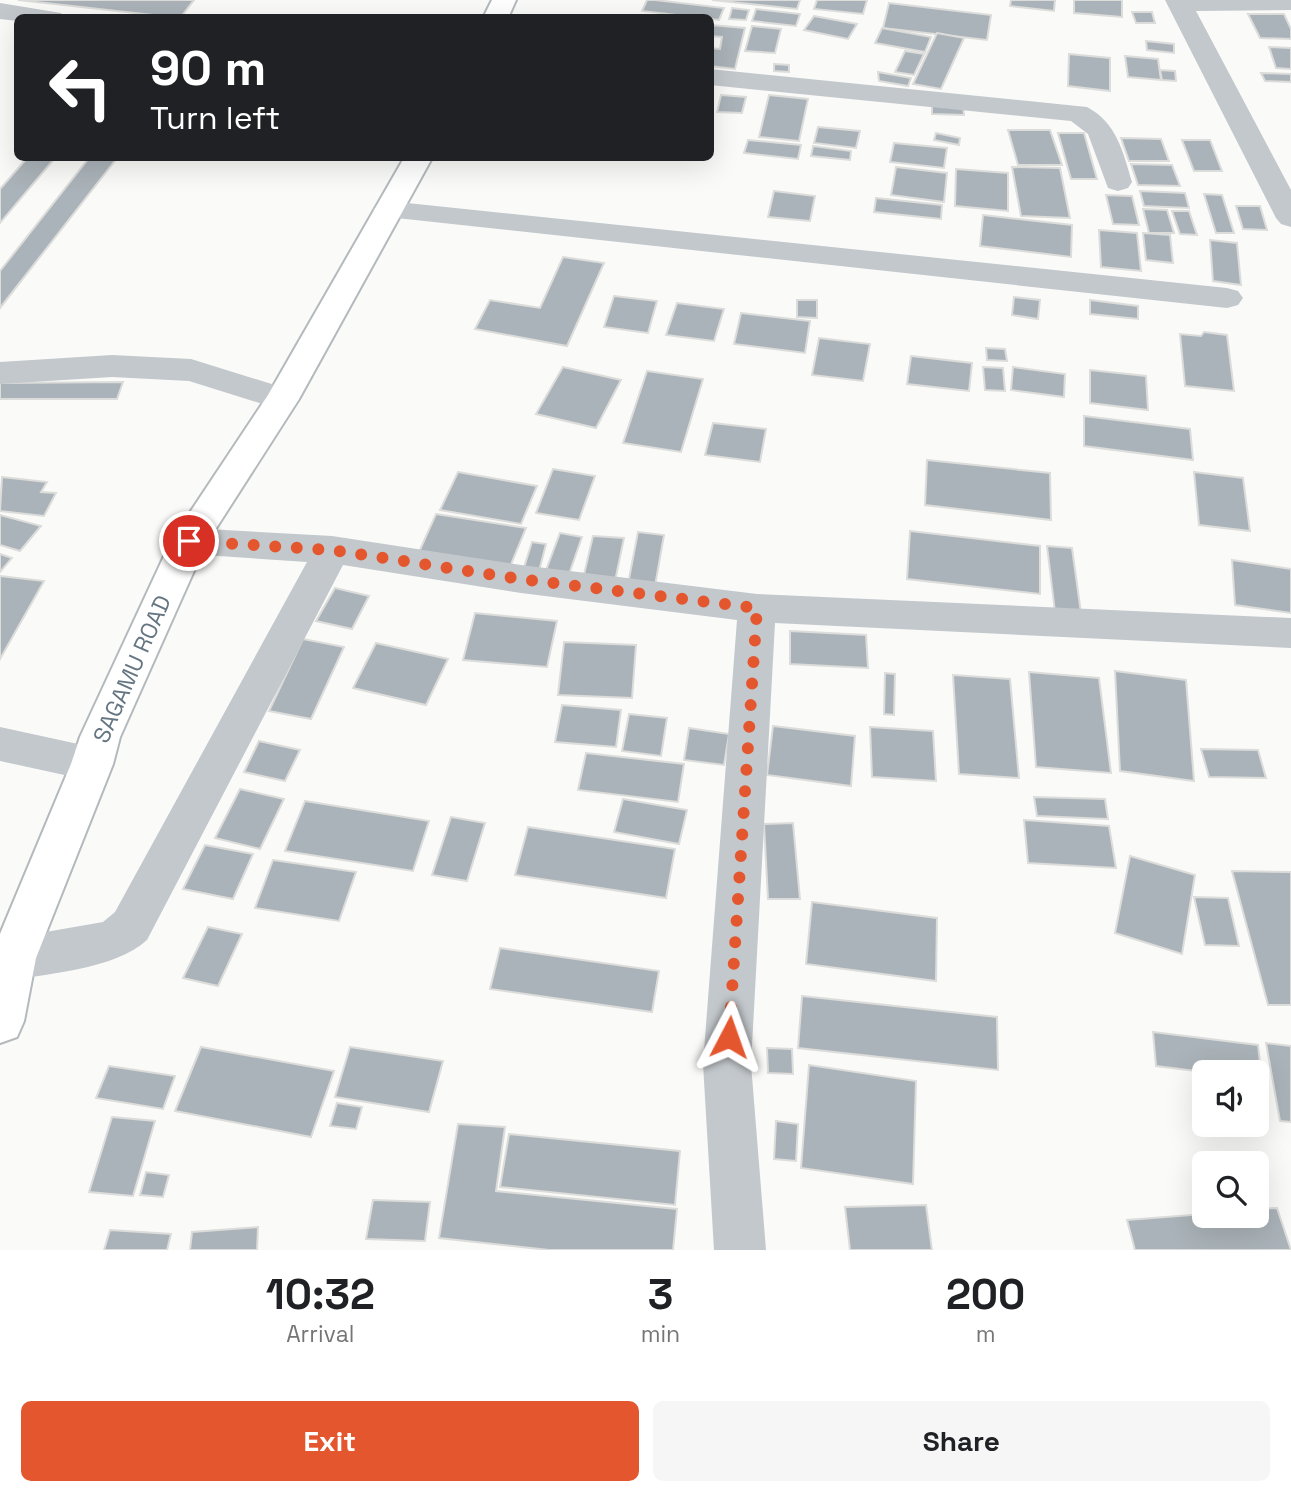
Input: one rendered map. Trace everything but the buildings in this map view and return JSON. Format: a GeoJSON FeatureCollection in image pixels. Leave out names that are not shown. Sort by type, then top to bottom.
{"type":"FeatureCollection","features":[{"type":"Feature","properties":{"kind":"highway","name":"SAGAMU ROAD"},"geometry":{"type":"LineString","coordinates":[[0,1021],[6,960],[92,764],[100,737],[189,541],[282,399],[416,161]]}},
{"type":"Feature","properties":{"kind":"street"},"geometry":{"type":"LineString","coordinates":[[1291,3],[1178,2],[1291,218]]}},
{"type":"Feature","properties":{"kind":"street"},"geometry":{"type":"LineString","coordinates":[[0,11],[22,14]]}},
{"type":"Feature","properties":{"kind":"street"},"geometry":{"type":"LineString","coordinates":[[714,76],[1077,113],[1091,119],[1100,128],[1118,182]]}},
{"type":"Feature","properties":{"kind":"street"},"geometry":{"type":"LineString","coordinates":[[388,210],[1227,298]]}},
{"type":"Feature","properties":{"kind":"street"},"geometry":{"type":"LineString","coordinates":[[0,373],[112,366],[191,370],[282,399]]}},
{"type":"Feature","properties":{"kind":"street"},"geometry":{"type":"LineString","coordinates":[[189,541],[332,550],[520,579],[757,608],[1291,633]]}},
{"type":"Feature","properties":{"kind":"street"},"geometry":{"type":"LineString","coordinates":[[6,960],[103,942],[119,937],[131,926],[332,550]]}},
{"type":"Feature","properties":{"kind":"street"},"geometry":{"type":"LineString","coordinates":[[740,1250],[727,1064],[757,608]]}},
{"type":"Feature","properties":{"kind":"street"},"geometry":{"type":"LineString","coordinates":[[0,744],[92,764]]}},
{"type":"Feature","properties":{"kind":"route"},"geometry":{"type":"LineString","coordinates":[[189,541],[332,550],[520,579],[757,608],[729,1037]]}}]}
